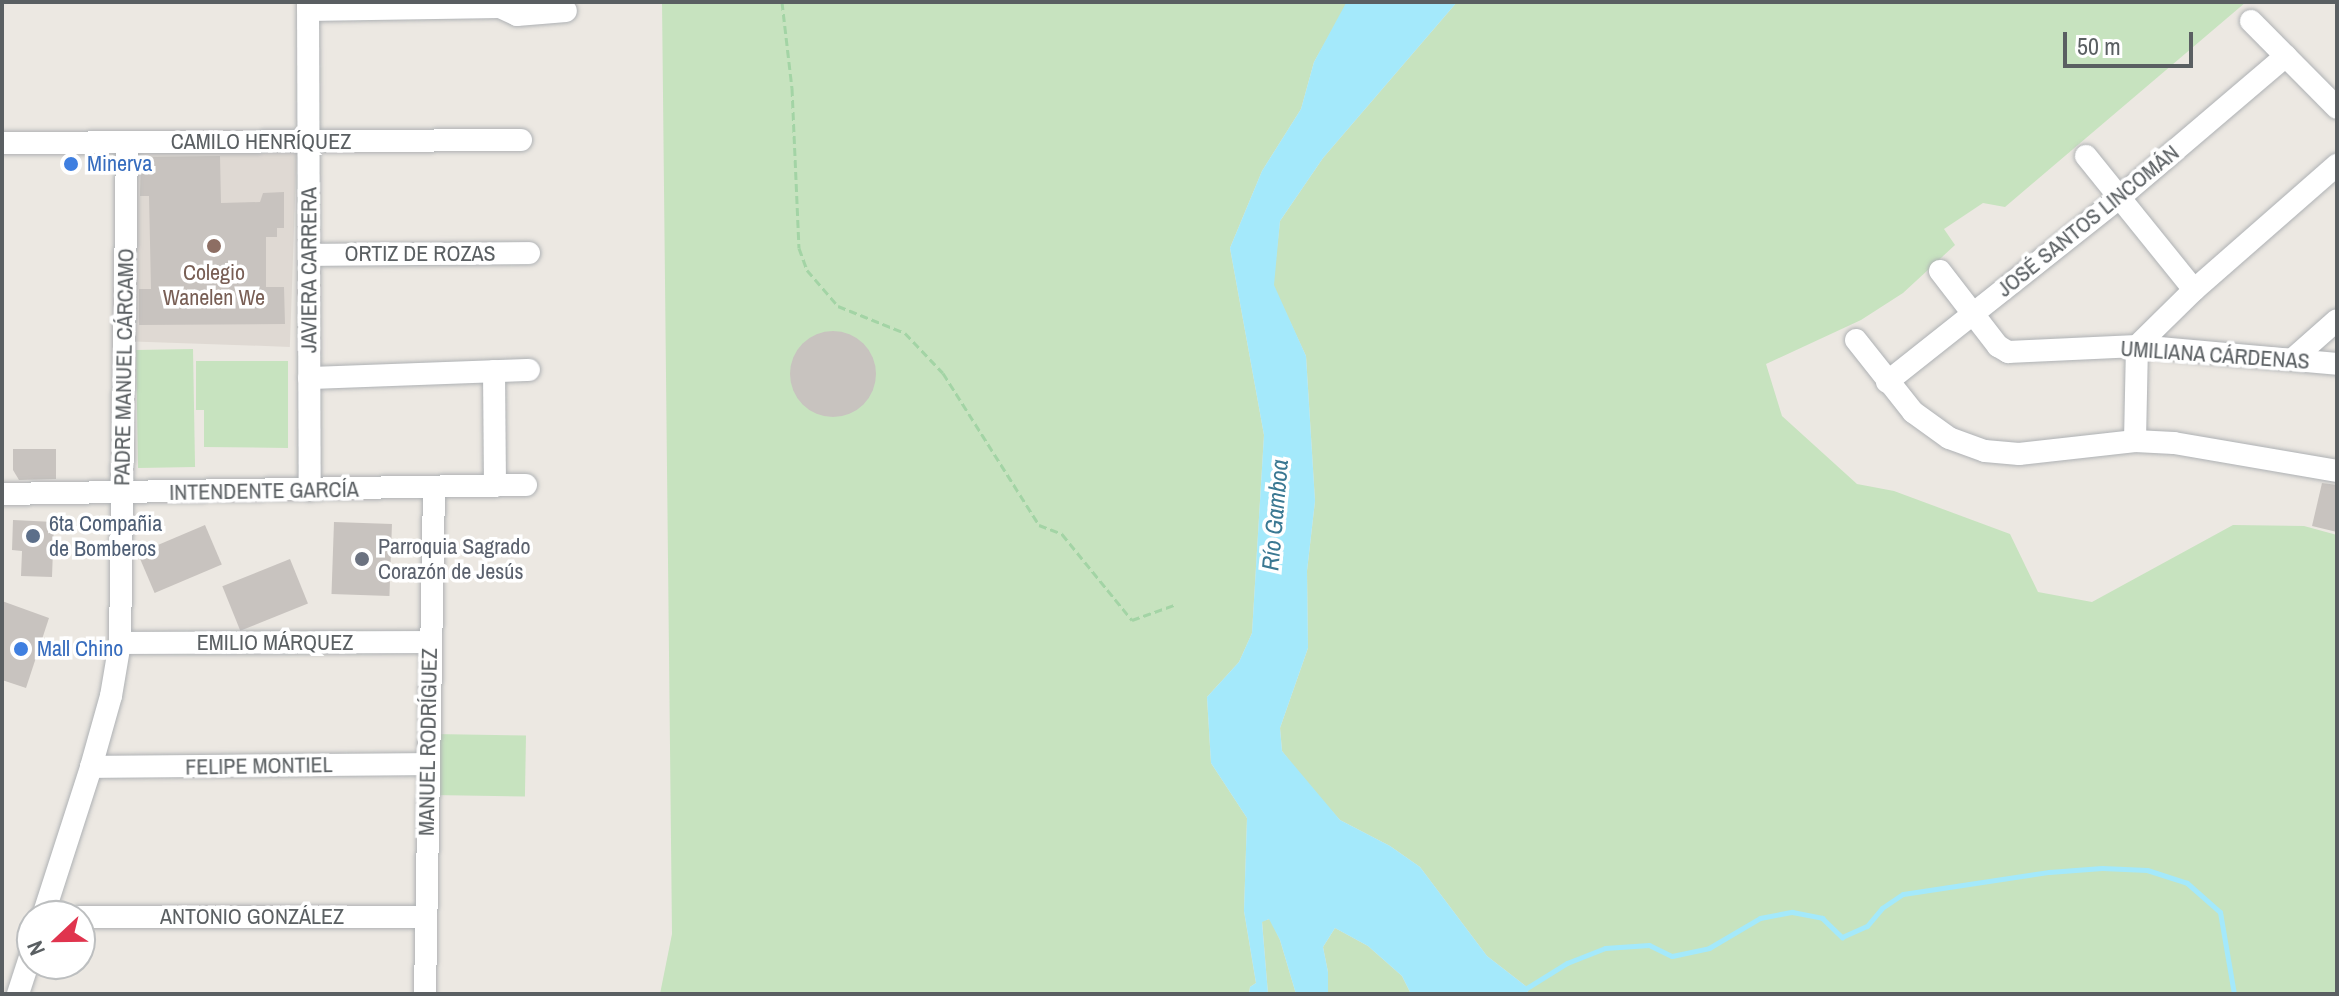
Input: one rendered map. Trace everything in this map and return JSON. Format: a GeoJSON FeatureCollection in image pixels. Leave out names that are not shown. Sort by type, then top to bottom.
{"type":"FeatureCollection","features":[{"type":"Feature","properties":{"kind":"street"},"geometry":{"type":"LineString","coordinates":[[308,6],[500,7],[517,15],[566,11]]}},
{"type":"Feature","properties":{"kind":"street","name":"JAVIERA CARRERA"},"geometry":{"type":"LineString","coordinates":[[308,6],[310,490]]}},
{"type":"Feature","properties":{"kind":"street"},"geometry":{"type":"LineString","coordinates":[[2251,21],[2337,108]]}},
{"type":"Feature","properties":{"kind":"street","name":"JOSÉ SANTOS LINCOMÁN"},"geometry":{"type":"LineString","coordinates":[[1887,382],[2119,198],[2286,56]]}},
{"type":"Feature","properties":{"kind":"street","name":"CAMILO HENRÍQUEZ"},"geometry":{"type":"LineString","coordinates":[[2,143],[521,140]]}},
{"type":"Feature","properties":{"kind":"street","name":"PADRE MANUEL CÁRCAMO"},"geometry":{"type":"LineString","coordinates":[[48,900],[111,696],[120,643],[127,142]]}},
{"type":"Feature","properties":{"kind":"street"},"geometry":{"type":"LineString","coordinates":[[2086,156],[2194,290]]}},
{"type":"Feature","properties":{"kind":"street"},"geometry":{"type":"LineString","coordinates":[[2135,441],[2137,346],[2194,290],[2337,165]]}},
{"type":"Feature","properties":{"kind":"street","name":"ORTIZ DE ROZAS"},"geometry":{"type":"LineString","coordinates":[[310,255],[529,253]]}},
{"type":"Feature","properties":{"kind":"street","name":"UMILIANA CÁRDENAS"},"geometry":{"type":"LineString","coordinates":[[1940,271],[1998,346],[2008,352],[2137,346],[2337,364]]}},
{"type":"Feature","properties":{"kind":"street"},"geometry":{"type":"LineString","coordinates":[[2294,358],[2337,320]]}},
{"type":"Feature","properties":{"kind":"street"},"geometry":{"type":"LineString","coordinates":[[1856,340],[1913,412],[1937,430],[1985,451],[2019,454],[2135,441],[2186,445],[2337,471]]}},
{"type":"Feature","properties":{"kind":"street"},"geometry":{"type":"LineString","coordinates":[[309,378],[529,370]]}},
{"type":"Feature","properties":{"kind":"street"},"geometry":{"type":"LineString","coordinates":[[494,371],[495,486]]}},
{"type":"Feature","properties":{"kind":"street","name":"INTENDENTE GARCÍA"},"geometry":{"type":"LineString","coordinates":[[2,494],[434,489],[526,485]]}},
{"type":"Feature","properties":{"kind":"street","name":"MANUEL RODRÍGUEZ"},"geometry":{"type":"LineString","coordinates":[[425,994],[434,489]]}},
{"type":"Feature","properties":{"kind":"street","name":"EMILIO MÁRQUEZ"},"geometry":{"type":"LineString","coordinates":[[120,643],[430,642]]}},
{"type":"Feature","properties":{"kind":"street","name":"FELIPE MONTIEL"},"geometry":{"type":"LineString","coordinates":[[91,767],[427,764]]}},
{"type":"Feature","properties":{"kind":"street","name":"ANTONIO GONZÁLEZ"},"geometry":{"type":"LineString","coordinates":[[96,917],[425,917]]}},
{"type":"Feature","properties":{"kind":"path"},"geometry":{"type":"LineString","coordinates":[[782,2],[792,88],[799,248],[807,270],[838,306],[905,333],[943,373],[1039,525],[1062,534],[1132,620],[1174,605]]}},
{"type":"Feature","properties":{"kind":"shaded area","name":"Colegio Wanelen We"},"geometry":{"type":"Polygon","coordinates":[[[134,136],[297,142],[290,347],[127,341],[134,136]]]}},
{"type":"Feature","properties":{"kind":"green space"},"geometry":{"type":"Polygon","coordinates":[[[662,2],[1348,2],[1314,62],[1301,109],[1262,171],[1230,248],[1264,435],[1252,633],[1239,662],[1207,697],[1211,763],[1247,818],[1244,911],[1256,983],[1250,987],[1249,994],[660,994],[672,934],[662,2]]]}},
{"type":"Feature","properties":{"kind":"green space"},"geometry":{"type":"Polygon","coordinates":[[[1457,2],[2246,2],[2005,207],[1983,203],[1944,229],[1955,245],[1903,293],[1861,320],[1766,364],[1782,416],[1857,484],[1894,491],[2010,534],[2038,592],[2092,602],[2233,525],[2304,526],[2337,535],[2337,994],[1528,994],[1527,987],[1487,956],[1420,867],[1390,846],[1340,820],[1309,786],[1282,751],[1280,728],[1308,648],[1307,571],[1315,501],[1306,356],[1273,285],[1280,221],[1323,158],[1457,2]]]}},
{"type":"Feature","properties":{"kind":"green space"},"geometry":{"type":"Polygon","coordinates":[[[193,349],[195,467],[138,468],[136,350],[193,349]]]}},
{"type":"Feature","properties":{"kind":"green space"},"geometry":{"type":"Polygon","coordinates":[[[196,361],[288,361],[288,448],[204,447],[204,410],[196,410],[196,361]]]}},
{"type":"Feature","properties":{"kind":"green space"},"geometry":{"type":"Polygon","coordinates":[[[433,734],[526,736],[525,797],[432,795],[433,734]]]}},
{"type":"Feature","properties":{"kind":"green space"},"geometry":{"type":"Polygon","coordinates":[[[1270,919],[1280,940],[1296,994],[1268,994],[1262,921],[1270,919]]]}},
{"type":"Feature","properties":{"kind":"green space"},"geometry":{"type":"Polygon","coordinates":[[[1335,928],[1368,946],[1402,976],[1411,994],[1328,994],[1323,947],[1335,928]]]}},
{"type":"Feature","properties":{"kind":"water","name":"Río Gamboa"},"geometry":{"type":"Polygon","coordinates":[[[1457,2],[1323,158],[1280,221],[1274,285],[1306,356],[1315,501],[1307,571],[1308,648],[1280,728],[1282,751],[1340,820],[1390,846],[1420,867],[1487,956],[1527,987],[1528,994],[1411,994],[1402,976],[1368,946],[1335,928],[1323,947],[1328,994],[1296,994],[1280,940],[1269,919],[1262,922],[1268,994],[1249,994],[1250,987],[1256,983],[1244,911],[1247,818],[1211,763],[1207,697],[1239,662],[1252,633],[1264,435],[1230,248],[1262,171],[1301,109],[1314,62],[1346,3],[1457,2]]]}},
{"type":"Feature","properties":{"kind":"building","name":"Colegio Wanelen We"},"geometry":{"type":"Polygon","coordinates":[[[220,156],[221,203],[260,202],[263,193],[284,192],[284,228],[277,228],[277,237],[266,237],[266,287],[284,287],[285,324],[139,325],[139,289],[151,289],[149,196],[140,196],[141,157],[220,156]]]}},
{"type":"Feature","properties":{"kind":"building"},"geometry":{"type":"Polygon","coordinates":[[[833,331],[849,335],[863,344],[872,358],[876,374],[872,390],[863,404],[849,413],[833,417],[817,413],[803,404],[794,390],[790,374],[794,358],[803,344],[817,335],[833,331]]]}},
{"type":"Feature","properties":{"kind":"building"},"geometry":{"type":"Polygon","coordinates":[[[13,449],[56,449],[56,479],[19,480],[13,470],[13,449]]]}},
{"type":"Feature","properties":{"kind":"building"},"geometry":{"type":"Polygon","coordinates":[[[2322,483],[2337,485],[2337,532],[2312,526],[2322,483]]]}},
{"type":"Feature","properties":{"kind":"building","name":"6ta Compañia de Bomberos"},"geometry":{"type":"Polygon","coordinates":[[[13,520],[54,522],[52,577],[21,576],[22,551],[12,550],[13,520]]]}},
{"type":"Feature","properties":{"kind":"building","name":"Parroquia Sagrado Corazón de Jesús"},"geometry":{"type":"Polygon","coordinates":[[[334,522],[392,524],[389,596],[331,594],[334,522]]]}},
{"type":"Feature","properties":{"kind":"building"},"geometry":{"type":"Polygon","coordinates":[[[205,525],[222,565],[155,593],[138,554],[205,525]]]}},
{"type":"Feature","properties":{"kind":"building"},"geometry":{"type":"Polygon","coordinates":[[[290,559],[308,604],[240,631],[222,586],[290,559]]]}},
{"type":"Feature","properties":{"kind":"building","name":"Mall Chino"},"geometry":{"type":"Polygon","coordinates":[[[2,601],[49,618],[26,688],[2,680],[2,601]]]}},
{"type":"Feature","properties":{"kind":"waterway"},"geometry":{"type":"LineString","coordinates":[[1517,994],[1567,963],[1605,948],[1649,945],[1672,956],[1709,948],[1760,918],[1792,912],[1822,918],[1842,937],[1867,926],[1882,908],[1903,894],[2049,872],[2102,868],[2147,870],[2187,883],[2220,912],[2234,994]]}},
{"type":"Feature","properties":{"kind":"place","name":"Minerva"},"geometry":{"type":"Point","coordinates":[71,164]}},
{"type":"Feature","properties":{"kind":"place","name":"Colegio Wanelen We"},"geometry":{"type":"Point","coordinates":[214,246]}},
{"type":"Feature","properties":{"kind":"place","name":"6ta Compañia de Bomberos"},"geometry":{"type":"Point","coordinates":[33,536]}},
{"type":"Feature","properties":{"kind":"place","name":"Parroquia Sagrado Corazón de Jesús"},"geometry":{"type":"Point","coordinates":[362,559]}},
{"type":"Feature","properties":{"kind":"place","name":"Mall Chino"},"geometry":{"type":"Point","coordinates":[21,649]}}]}
